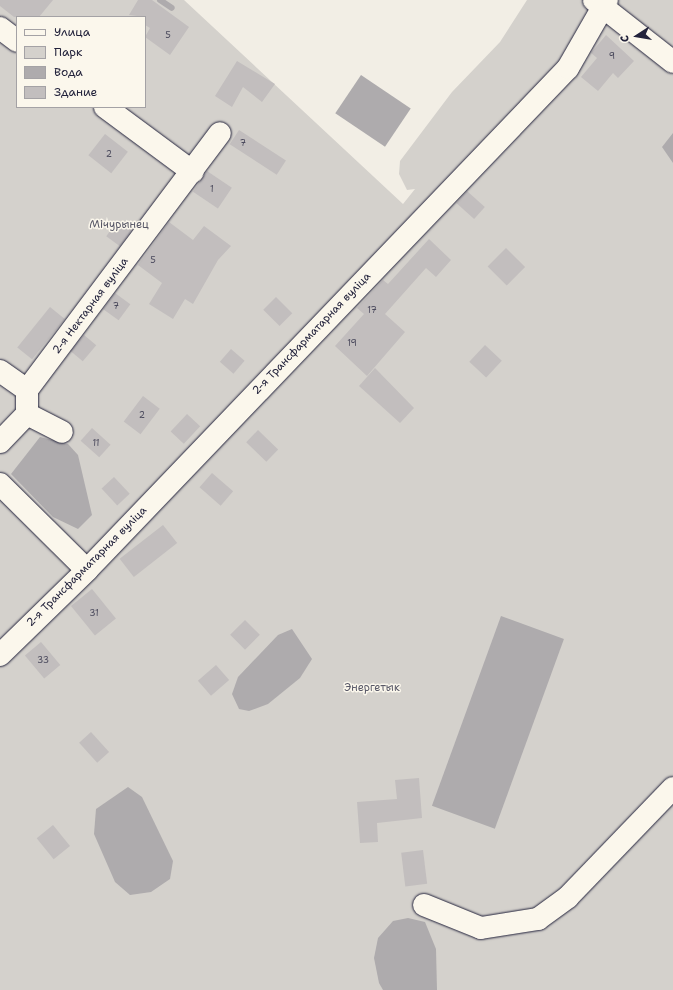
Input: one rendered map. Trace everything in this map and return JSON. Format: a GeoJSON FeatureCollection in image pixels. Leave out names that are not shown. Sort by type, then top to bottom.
{"type":"FeatureCollection","features":[{"type":"Feature","properties":{"kind":"lane"},"geometry":{"type":"LineString","coordinates":[[601,2],[673,62]]}},
{"type":"Feature","properties":{"kind":"lane","name":"2-я Трансфарматарная вуліца"},"geometry":{"type":"LineString","coordinates":[[0,655],[86,570],[568,68],[601,2]]}},
{"type":"Feature","properties":{"kind":"lane"},"geometry":{"type":"LineString","coordinates":[[106,108],[193,172]]}},
{"type":"Feature","properties":{"kind":"lane","name":"2-я Нектарная вуліца"},"geometry":{"type":"LineString","coordinates":[[27,390],[193,172],[220,133]]}},
{"type":"Feature","properties":{"kind":"lane"},"geometry":{"type":"LineString","coordinates":[[0,371],[27,390],[26,414],[0,442]]}},
{"type":"Feature","properties":{"kind":"lane"},"geometry":{"type":"LineString","coordinates":[[26,414],[62,432]]}},
{"type":"Feature","properties":{"kind":"lane"},"geometry":{"type":"LineString","coordinates":[[0,484],[86,570]]}},
{"type":"Feature","properties":{"kind":"lane"},"geometry":{"type":"LineString","coordinates":[[424,905],[481,928],[538,919],[568,897],[673,788]]}},
{"type":"Feature","properties":{"kind":"green space","name":"Энергетык"},"geometry":{"type":"Polygon","coordinates":[[[0,0],[184,0],[403,204],[415,189],[407,190],[399,174],[400,161],[452,92],[500,42],[527,0],[673,0],[673,990],[0,990],[0,0]]]}},
{"type":"Feature","properties":{"kind":"water"},"geometry":{"type":"Polygon","coordinates":[[[361,75],[411,109],[385,147],[335,113],[361,75]]]}},
{"type":"Feature","properties":{"kind":"water"},"geometry":{"type":"Polygon","coordinates":[[[673,133],[673,163],[662,147],[673,133]]]}},
{"type":"Feature","properties":{"kind":"water"},"geometry":{"type":"Polygon","coordinates":[[[40,437],[68,444],[78,455],[92,515],[78,529],[53,517],[11,474],[40,437]]]}},
{"type":"Feature","properties":{"kind":"water"},"geometry":{"type":"Polygon","coordinates":[[[501,616],[564,639],[495,829],[432,806],[501,616]]]}},
{"type":"Feature","properties":{"kind":"water"},"geometry":{"type":"Polygon","coordinates":[[[292,629],[312,659],[300,678],[268,704],[249,711],[239,709],[232,694],[238,677],[278,635],[292,629]]]}},
{"type":"Feature","properties":{"kind":"water"},"geometry":{"type":"Polygon","coordinates":[[[128,787],[142,797],[173,861],[170,879],[151,892],[130,895],[115,882],[94,834],[96,809],[128,787]]]}},
{"type":"Feature","properties":{"kind":"water"},"geometry":{"type":"Polygon","coordinates":[[[408,918],[425,922],[436,949],[437,990],[383,990],[379,983],[374,958],[378,938],[393,921],[408,918]]]}},
{"type":"Feature","properties":{"kind":"building"},"geometry":{"type":"Polygon","coordinates":[[[0,0],[53,0],[40,16],[14,17],[0,6],[0,0]]]}},
{"type":"Feature","properties":{"kind":"building"},"geometry":{"type":"Polygon","coordinates":[[[138,0],[152,0],[189,27],[170,55],[146,38],[150,28],[146,26],[146,16],[129,15],[138,0]]]}},
{"type":"Feature","properties":{"kind":"building"},"geometry":{"type":"Polygon","coordinates":[[[606,35],[634,61],[618,78],[613,73],[598,91],[581,77],[597,58],[591,53],[606,35]]]}},
{"type":"Feature","properties":{"kind":"building"},"geometry":{"type":"Polygon","coordinates":[[[237,61],[275,84],[262,102],[243,87],[232,107],[215,96],[237,61]]]}},
{"type":"Feature","properties":{"kind":"building"},"geometry":{"type":"Polygon","coordinates":[[[239,130],[286,160],[277,175],[230,144],[239,130]]]}},
{"type":"Feature","properties":{"kind":"building"},"geometry":{"type":"Polygon","coordinates":[[[105,134],[128,152],[111,173],[88,155],[105,134]]]}},
{"type":"Feature","properties":{"kind":"building"},"geometry":{"type":"Polygon","coordinates":[[[207,171],[232,188],[218,209],[193,192],[207,171]]]}},
{"type":"Feature","properties":{"kind":"building"},"geometry":{"type":"Polygon","coordinates":[[[467,191],[485,207],[474,219],[456,203],[467,191]]]}},
{"type":"Feature","properties":{"kind":"building"},"geometry":{"type":"Polygon","coordinates":[[[118,220],[132,230],[120,246],[106,236],[118,220]]]}},
{"type":"Feature","properties":{"kind":"building"},"geometry":{"type":"Polygon","coordinates":[[[169,222],[193,240],[204,226],[231,246],[218,260],[193,304],[185,299],[173,319],[149,304],[162,283],[138,265],[169,222]]]}},
{"type":"Feature","properties":{"kind":"building"},"geometry":{"type":"Polygon","coordinates":[[[429,239],[451,260],[436,277],[426,268],[385,314],[405,332],[367,376],[335,346],[364,314],[357,308],[383,280],[388,284],[429,239]]]}},
{"type":"Feature","properties":{"kind":"building"},"geometry":{"type":"Polygon","coordinates":[[[506,248],[525,267],[507,285],[488,266],[506,248]]]}},
{"type":"Feature","properties":{"kind":"building"},"geometry":{"type":"Polygon","coordinates":[[[115,293],[130,304],[119,320],[103,309],[115,293]]]}},
{"type":"Feature","properties":{"kind":"building"},"geometry":{"type":"Polygon","coordinates":[[[276,297],[292,313],[280,326],[263,310],[276,297]]]}},
{"type":"Feature","properties":{"kind":"building"},"geometry":{"type":"Polygon","coordinates":[[[50,307],[65,319],[32,359],[17,347],[50,307]]]}},
{"type":"Feature","properties":{"kind":"building"},"geometry":{"type":"Polygon","coordinates":[[[84,335],[96,345],[83,361],[71,351],[84,335]]]}},
{"type":"Feature","properties":{"kind":"building"},"geometry":{"type":"Polygon","coordinates":[[[485,345],[502,361],[486,378],[469,362],[485,345]]]}},
{"type":"Feature","properties":{"kind":"building"},"geometry":{"type":"Polygon","coordinates":[[[231,349],[245,361],[233,374],[220,362],[231,349]]]}},
{"type":"Feature","properties":{"kind":"building"},"geometry":{"type":"Polygon","coordinates":[[[375,368],[414,408],[400,423],[359,386],[375,368]]]}},
{"type":"Feature","properties":{"kind":"building"},"geometry":{"type":"Polygon","coordinates":[[[143,396],[160,409],[141,434],[124,422],[143,396]]]}},
{"type":"Feature","properties":{"kind":"building"},"geometry":{"type":"Polygon","coordinates":[[[187,414],[200,426],[184,444],[171,432],[187,414]]]}},
{"type":"Feature","properties":{"kind":"building"},"geometry":{"type":"Polygon","coordinates":[[[92,428],[111,445],[99,457],[81,441],[92,428]]]}},
{"type":"Feature","properties":{"kind":"building"},"geometry":{"type":"Polygon","coordinates":[[[258,430],[278,449],[266,462],[246,442],[258,430]]]}},
{"type":"Feature","properties":{"kind":"building"},"geometry":{"type":"Polygon","coordinates":[[[212,473],[233,491],[221,506],[200,487],[212,473]]]}},
{"type":"Feature","properties":{"kind":"building"},"geometry":{"type":"Polygon","coordinates":[[[114,477],[130,494],[117,505],[102,489],[114,477]]]}},
{"type":"Feature","properties":{"kind":"building"},"geometry":{"type":"Polygon","coordinates":[[[163,525],[177,543],[134,577],[120,559],[163,525]]]}},
{"type":"Feature","properties":{"kind":"building"},"geometry":{"type":"Polygon","coordinates":[[[92,589],[116,619],[95,636],[71,606],[92,589]]]}},
{"type":"Feature","properties":{"kind":"building"},"geometry":{"type":"Polygon","coordinates":[[[245,620],[260,635],[245,650],[230,635],[245,620]]]}},
{"type":"Feature","properties":{"kind":"building"},"geometry":{"type":"Polygon","coordinates":[[[41,642],[60,665],[44,678],[25,655],[41,642]]]}},
{"type":"Feature","properties":{"kind":"building"},"geometry":{"type":"Polygon","coordinates":[[[216,665],[229,680],[211,696],[198,681],[216,665]]]}},
{"type":"Feature","properties":{"kind":"building"},"geometry":{"type":"Polygon","coordinates":[[[91,732],[109,752],[97,763],[79,743],[91,732]]]}},
{"type":"Feature","properties":{"kind":"building"},"geometry":{"type":"Polygon","coordinates":[[[419,778],[422,818],[377,823],[378,842],[360,843],[357,802],[397,799],[395,780],[419,778]]]}},
{"type":"Feature","properties":{"kind":"building"},"geometry":{"type":"Polygon","coordinates":[[[53,825],[70,846],[54,859],[37,838],[53,825]]]}},
{"type":"Feature","properties":{"kind":"building"},"geometry":{"type":"Polygon","coordinates":[[[423,850],[427,884],[405,886],[401,853],[423,850]]]}},
{"type":"Feature","properties":{"kind":"waterway"},"geometry":{"type":"LineString","coordinates":[[160,0],[172,8]]}},
{"type":"Feature","properties":{"kind":"park label","name":"Мічурынец"},"geometry":{"type":"Point","coordinates":[119,225]}}]}
